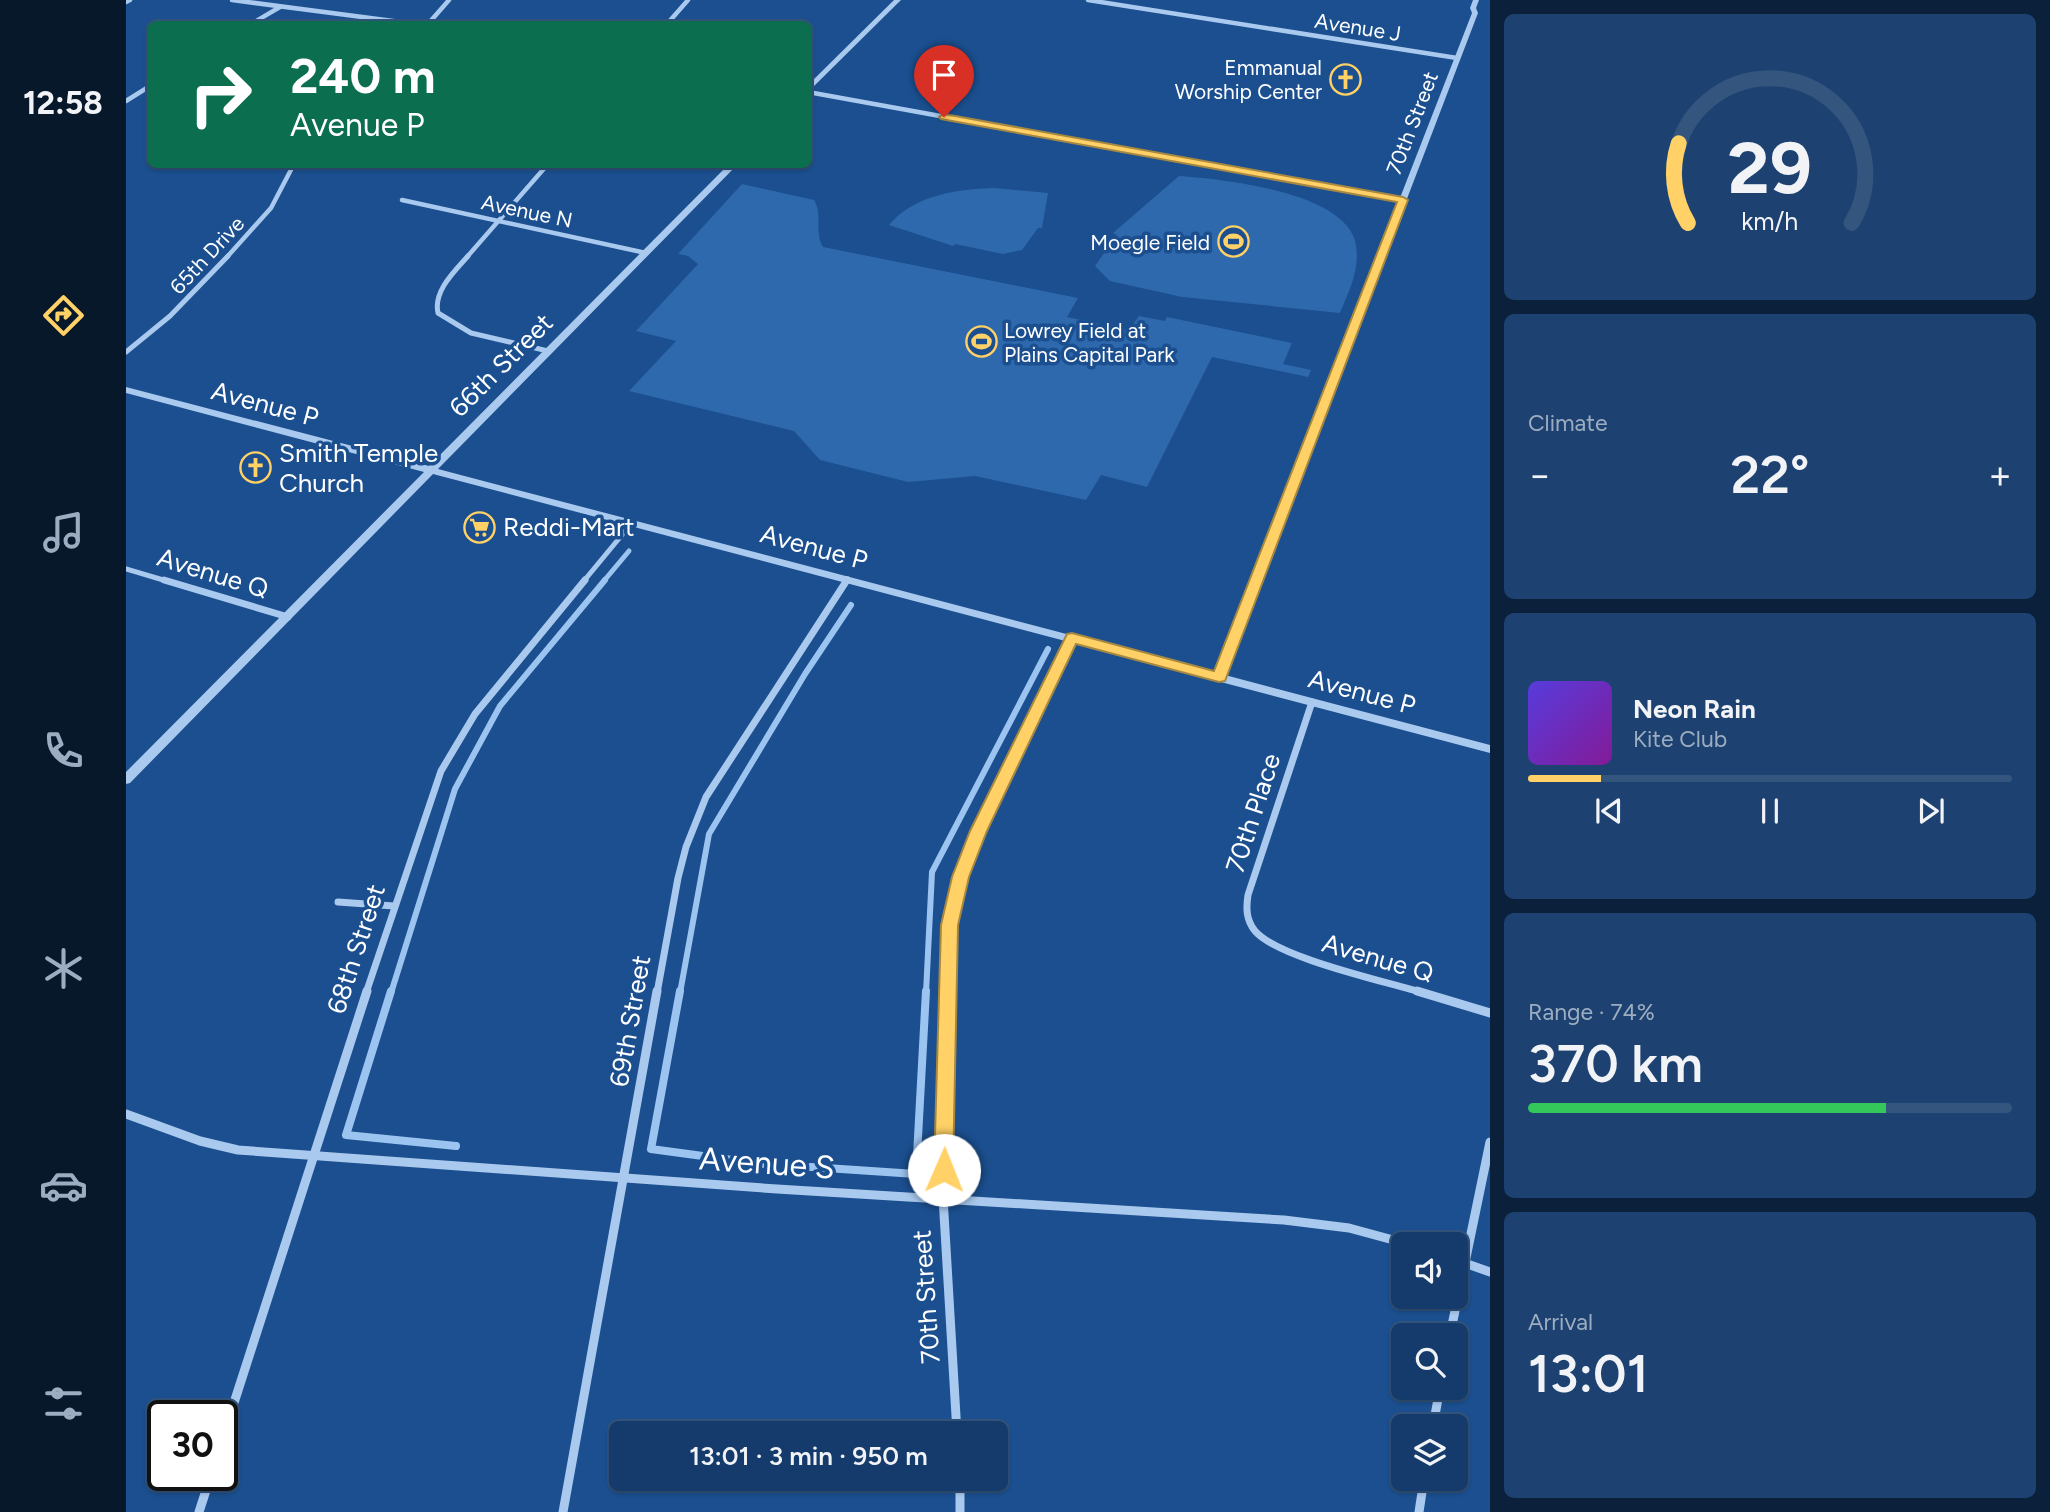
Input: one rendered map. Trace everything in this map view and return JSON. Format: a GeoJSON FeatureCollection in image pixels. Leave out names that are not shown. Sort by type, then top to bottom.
{"type":"FeatureCollection","features":[{"type":"Feature","properties":{"kind":"street"},"geometry":{"type":"LineString","coordinates":[[232,0],[392,21]]}},
{"type":"Feature","properties":{"kind":"street"},"geometry":{"type":"LineString","coordinates":[[431,21],[449,0]]}},
{"type":"Feature","properties":{"kind":"street"},"geometry":{"type":"LineString","coordinates":[[670,21],[688,0]]}},
{"type":"Feature","properties":{"kind":"street"},"geometry":{"type":"LineString","coordinates":[[812,87],[898,0]]}},
{"type":"Feature","properties":{"kind":"street","name":"Avenue J"},"geometry":{"type":"LineString","coordinates":[[1088,0],[1457,58]]}},
{"type":"Feature","properties":{"kind":"street"},"geometry":{"type":"LineString","coordinates":[[1476,0],[1473,8],[1480,12]]}},
{"type":"Feature","properties":{"kind":"street"},"geometry":{"type":"LineString","coordinates":[[256,21],[280,7]]}},
{"type":"Feature","properties":{"kind":"street","name":"70th Street"},"geometry":{"type":"LineString","coordinates":[[1219,677],[1457,58],[1480,12]]}},
{"type":"Feature","properties":{"kind":"street"},"geometry":{"type":"LineString","coordinates":[[126,101],[147,88]]}},
{"type":"Feature","properties":{"kind":"street"},"geometry":{"type":"LineString","coordinates":[[812,92],[1403,200]]}},
{"type":"Feature","properties":{"kind":"street","name":"65th Drive"},"geometry":{"type":"LineString","coordinates":[[126,352],[170,316],[255,228],[271,208],[292,168]]}},
{"type":"Feature","properties":{"kind":"street"},"geometry":{"type":"LineString","coordinates":[[545,168],[448,279],[436,304],[438,313],[471,333],[548,351]]}},
{"type":"Feature","properties":{"kind":"street","name":"66th Street"},"geometry":{"type":"LineString","coordinates":[[126,780],[429,470],[730,168]]}},
{"type":"Feature","properties":{"kind":"street","name":"Avenue N"},"geometry":{"type":"LineString","coordinates":[[402,200],[646,253]]}},
{"type":"Feature","properties":{"kind":"street","name":"Avenue P"},"geometry":{"type":"LineString","coordinates":[[126,390],[1490,749]]}},
{"type":"Feature","properties":{"kind":"street","name":"68th Street"},"geometry":{"type":"LineString","coordinates":[[235,1400],[430,797],[460,736],[631,524]]}},
{"type":"Feature","properties":{"kind":"street","name":"Avenue Q"},"geometry":{"type":"LineString","coordinates":[[126,569],[288,617]]}},
{"type":"Feature","properties":{"kind":"street","name":"69th Street"},"geometry":{"type":"LineString","coordinates":[[563,1512],[678,878],[696,817],[716,780],[848,579]]}},
{"type":"Feature","properties":{"kind":"street","name":"70th Street"},"geometry":{"type":"LineString","coordinates":[[956,1421],[943,1198],[949,925],[954,899],[975,840],[1072,638]]}},
{"type":"Feature","properties":{"kind":"street","name":"70th Place"},"geometry":{"type":"LineString","coordinates":[[1258,937],[1245,907],[1312,702]]}},
{"type":"Feature","properties":{"kind":"street"},"geometry":{"type":"LineString","coordinates":[[338,902],[394,906]]}},
{"type":"Feature","properties":{"kind":"street","name":"Avenue Q"},"geometry":{"type":"LineString","coordinates":[[1258,937],[1285,952],[1490,1013]]}},
{"type":"Feature","properties":{"kind":"street","name":"Avenue S"},"geometry":{"type":"LineString","coordinates":[[126,1114],[200,1141],[238,1150],[777,1189],[1316,1223],[1349,1228],[1391,1239]]}},
{"type":"Feature","properties":{"kind":"street"},"geometry":{"type":"LineString","coordinates":[[1468,1232],[1490,1142]]}},
{"type":"Feature","properties":{"kind":"street"},"geometry":{"type":"LineString","coordinates":[[1468,1265],[1490,1272]]}},
{"type":"Feature","properties":{"kind":"street"},"geometry":{"type":"LineString","coordinates":[[199,1512],[206,1491]]}},
{"type":"Feature","properties":{"kind":"street"},"geometry":{"type":"LineString","coordinates":[[960,1491],[960,1512]]}},
{"type":"Feature","properties":{"kind":"street"},"geometry":{"type":"LineString","coordinates":[[1419,1512],[1422,1491]]}},
{"type":"Feature","properties":{"kind":"shaded area","name":"Moegle Field"},"geometry":{"type":"Polygon","coordinates":[[[1179,176],[1252,185],[1308,201],[1331,212],[1348,227],[1357,254],[1353,280],[1340,313],[1182,297],[1110,281],[1095,266],[1117,235],[1113,233],[1179,176]]]}},
{"type":"Feature","properties":{"kind":"shaded area","name":"Lowrey Field at Plains Capital Park"},"geometry":{"type":"Polygon","coordinates":[[[742,184],[814,200],[823,247],[1078,298],[1067,317],[1129,330],[1139,316],[1165,321],[1167,317],[1292,343],[1283,364],[1311,370],[1308,377],[1212,357],[1147,487],[1101,475],[1086,500],[975,476],[908,482],[820,460],[794,431],[629,391],[676,341],[636,331],[698,264],[688,256],[678,254],[742,184]]]}},
{"type":"Feature","properties":{"kind":"shaded area"},"geometry":{"type":"Polygon","coordinates":[[[995,188],[1048,193],[1042,228],[1038,228],[1022,250],[1003,254],[955,244],[953,246],[889,225],[899,215],[924,200],[951,192],[995,188]]]}},
{"type":"Feature","properties":{"kind":"waterway"},"geometry":{"type":"LineString","coordinates":[[603,582],[629,551]]}},
{"type":"Feature","properties":{"kind":"waterway"},"geometry":{"type":"LineString","coordinates":[[391,993],[455,789],[500,706],[605,580]]}},
{"type":"Feature","properties":{"kind":"waterway"},"geometry":{"type":"LineString","coordinates":[[680,993],[709,834],[805,674],[851,605]]}},
{"type":"Feature","properties":{"kind":"waterway"},"geometry":{"type":"LineString","coordinates":[[926,993],[932,872],[1048,649]]}},
{"type":"Feature","properties":{"kind":"waterway"},"geometry":{"type":"LineString","coordinates":[[391,991],[346,1135],[456,1146]]}},
{"type":"Feature","properties":{"kind":"waterway"},"geometry":{"type":"LineString","coordinates":[[680,991],[651,1149],[762,1164]]}},
{"type":"Feature","properties":{"kind":"waterway"},"geometry":{"type":"LineString","coordinates":[[811,1167],[916,1174],[926,991]]}},
{"type":"Feature","properties":{"kind":"place","name":"Emmanual Worship Center"},"geometry":{"type":"Point","coordinates":[1345,79]}},
{"type":"Feature","properties":{"kind":"place","name":"Moegle Field"},"geometry":{"type":"Point","coordinates":[1233,242]}},
{"type":"Feature","properties":{"kind":"place","name":"Lowrey Field at Plains Capital Park"},"geometry":{"type":"Point","coordinates":[981,342]}},
{"type":"Feature","properties":{"kind":"place","name":"Smith Temple Church"},"geometry":{"type":"Point","coordinates":[256,468]}},
{"type":"Feature","properties":{"kind":"place","name":"Reddi-Mart"},"geometry":{"type":"Point","coordinates":[480,527]}},
{"type":"Feature","properties":{"kind":"route"},"geometry":{"type":"LineString","coordinates":[[944,117],[1403,200],[1219,677],[1072,638],[979,831],[960,877],[949,925],[944,1170]]}}]}
